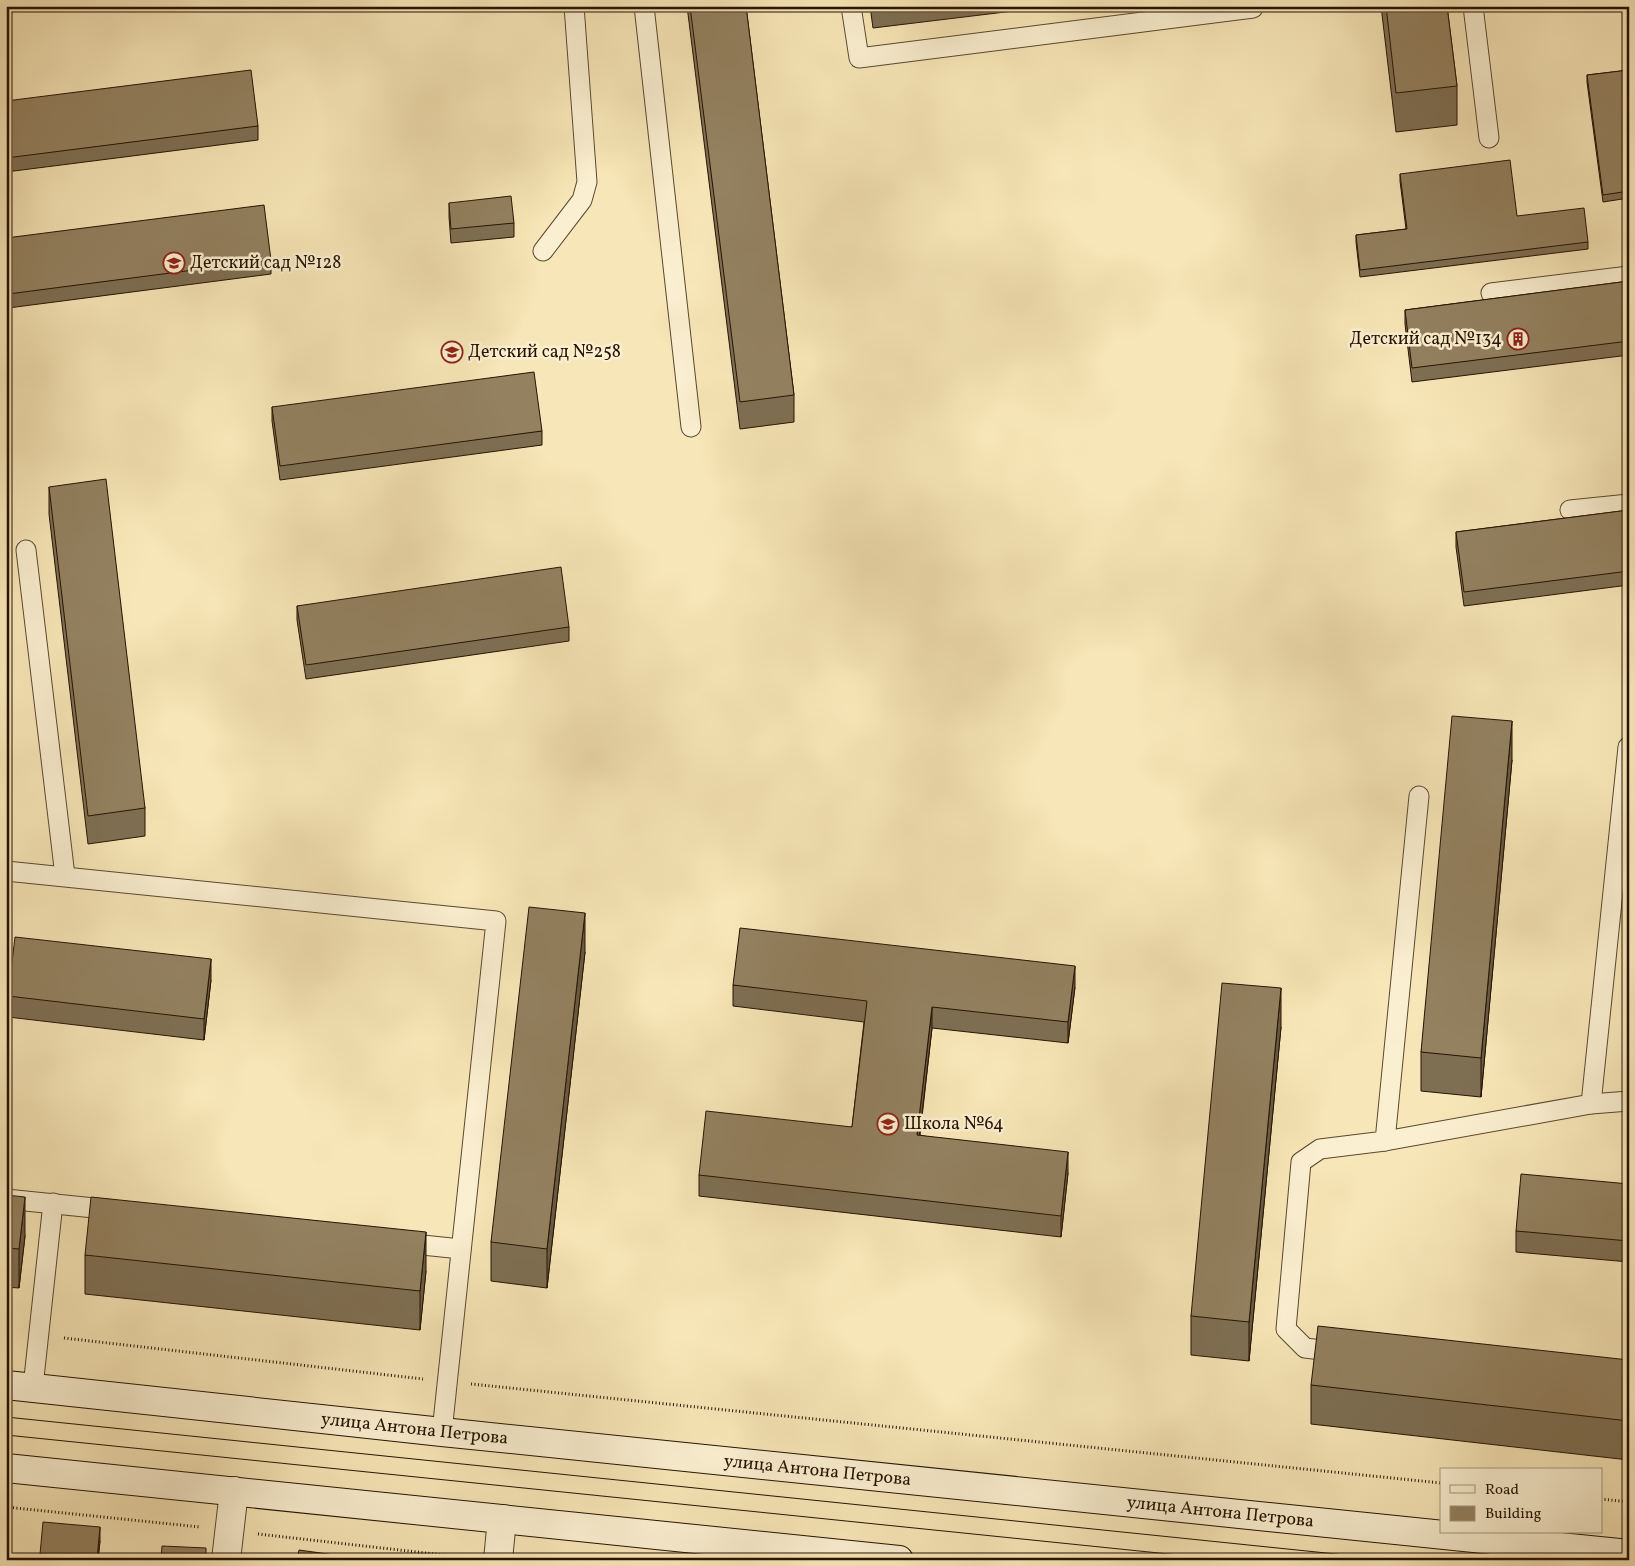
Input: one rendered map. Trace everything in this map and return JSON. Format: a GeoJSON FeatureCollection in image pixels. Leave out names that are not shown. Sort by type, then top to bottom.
{"type":"FeatureCollection","features":[{"type":"Feature","properties":{"kind":"main road","name":"улица Антона Петрова"},"geometry":{"type":"LineString","coordinates":[[6,1385],[442,1432],[1629,1554]]}},
{"type":"Feature","properties":{"kind":"main road"},"geometry":{"type":"LineString","coordinates":[[6,1468],[847,1557],[899,1560]]}},
{"type":"Feature","properties":{"kind":"main road"},"geometry":{"type":"LineString","coordinates":[[226,1560],[234,1491]]}},
{"type":"Feature","properties":{"kind":"main road"},"geometry":{"type":"LineString","coordinates":[[498,1560],[502,1519]]}},
{"type":"Feature","properties":{"kind":"lane"},"geometry":{"type":"LineString","coordinates":[[544,251],[582,200],[587,182],[574,6]]}},
{"type":"Feature","properties":{"kind":"lane"},"geometry":{"type":"LineString","coordinates":[[644,6],[691,427]]}},
{"type":"Feature","properties":{"kind":"lane"},"geometry":{"type":"LineString","coordinates":[[851,6],[859,58],[1254,8],[1253,6]]}},
{"type":"Feature","properties":{"kind":"lane"},"geometry":{"type":"LineString","coordinates":[[1472,6],[1489,138]]}},
{"type":"Feature","properties":{"kind":"lane"},"geometry":{"type":"LineString","coordinates":[[1490,293],[1629,276]]}},
{"type":"Feature","properties":{"kind":"lane"},"geometry":{"type":"LineString","coordinates":[[1570,510],[1629,504]]}},
{"type":"Feature","properties":{"kind":"lane"},"geometry":{"type":"LineString","coordinates":[[26,550],[65,876]]}},
{"type":"Feature","properties":{"kind":"lane"},"geometry":{"type":"LineString","coordinates":[[1591,1104],[1628,747]]}},
{"type":"Feature","properties":{"kind":"lane"},"geometry":{"type":"LineString","coordinates":[[1385,1141],[1419,796]]}},
{"type":"Feature","properties":{"kind":"lane"},"geometry":{"type":"LineString","coordinates":[[6,871],[496,922],[442,1432]]}},
{"type":"Feature","properties":{"kind":"lane"},"geometry":{"type":"LineString","coordinates":[[1356,1353],[1305,1348],[1286,1329],[1301,1162],[1320,1149],[1385,1141],[1591,1104],[1629,1101]]}},
{"type":"Feature","properties":{"kind":"lane"},"geometry":{"type":"LineString","coordinates":[[6,1199],[130,1212]]}},
{"type":"Feature","properties":{"kind":"lane"},"geometry":{"type":"LineString","coordinates":[[33,1387],[53,1204]]}},
{"type":"Feature","properties":{"kind":"lane"},"geometry":{"type":"LineString","coordinates":[[383,1241],[461,1249]]}},
{"type":"Feature","properties":{"kind":"path"},"geometry":{"type":"LineString","coordinates":[[39,1336],[447,1382],[1440,1483]]}},
{"type":"Feature","properties":{"kind":"path"},"geometry":{"type":"LineString","coordinates":[[1602,1499],[1629,1502]]}},
{"type":"Feature","properties":{"kind":"building"},"geometry":{"type":"Polygon","coordinates":[[[690,6],[746,6],[794,395],[740,402],[690,6]]]}},
{"type":"Feature","properties":{"kind":"building"},"geometry":{"type":"Polygon","coordinates":[[[1386,6],[1447,6],[1457,86],[1396,93],[1386,6]]]}},
{"type":"Feature","properties":{"kind":"building"},"geometry":{"type":"Polygon","coordinates":[[[251,70],[258,126],[6,158],[6,101],[251,70]]]}},
{"type":"Feature","properties":{"kind":"building"},"geometry":{"type":"Polygon","coordinates":[[[1629,70],[1629,191],[1603,195],[1587,75],[1629,70]]]}},
{"type":"Feature","properties":{"kind":"building"},"geometry":{"type":"Polygon","coordinates":[[[1510,160],[1517,216],[1584,208],[1588,242],[1360,270],[1356,235],[1407,229],[1400,174],[1510,160]]]}},
{"type":"Feature","properties":{"kind":"building"},"geometry":{"type":"Polygon","coordinates":[[[511,196],[514,223],[451,229],[449,203],[511,196]]]}},
{"type":"Feature","properties":{"kind":"building"},"geometry":{"type":"Polygon","coordinates":[[[264,205],[271,260],[8,294],[6,238],[264,205]]]}},
{"type":"Feature","properties":{"kind":"building","name":"Детский сад №134"},"geometry":{"type":"Polygon","coordinates":[[[1629,281],[1629,341],[1412,368],[1405,310],[1629,281]]]}},
{"type":"Feature","properties":{"kind":"building"},"geometry":{"type":"Polygon","coordinates":[[[534,372],[542,431],[280,466],[272,407],[534,372]]]}},
{"type":"Feature","properties":{"kind":"building"},"geometry":{"type":"Polygon","coordinates":[[[106,479],[145,808],[88,816],[49,487],[106,479]]]}},
{"type":"Feature","properties":{"kind":"building"},"geometry":{"type":"Polygon","coordinates":[[[1629,510],[1629,571],[1464,592],[1456,532],[1629,510]]]}},
{"type":"Feature","properties":{"kind":"building"},"geometry":{"type":"Polygon","coordinates":[[[561,567],[569,627],[306,665],[297,606],[561,567]]]}},
{"type":"Feature","properties":{"kind":"building"},"geometry":{"type":"Polygon","coordinates":[[[1452,716],[1512,721],[1481,1058],[1421,1052],[1452,716]]]}},
{"type":"Feature","properties":{"kind":"building"},"geometry":{"type":"Polygon","coordinates":[[[529,907],[585,913],[547,1249],[491,1242],[529,907]]]}},
{"type":"Feature","properties":{"kind":"building"},"geometry":{"type":"Polygon","coordinates":[[[740,928],[1075,966],[1068,1022],[932,1007],[917,1135],[1068,1152],[1061,1216],[699,1175],[706,1111],[852,1127],[867,1001],[733,985],[740,928]]]}},
{"type":"Feature","properties":{"kind":"building"},"geometry":{"type":"Polygon","coordinates":[[[15,937],[211,959],[204,1019],[8,996],[15,937]]]}},
{"type":"Feature","properties":{"kind":"building"},"geometry":{"type":"Polygon","coordinates":[[[1222,983],[1281,988],[1249,1322],[1191,1316],[1222,983]]]}},
{"type":"Feature","properties":{"kind":"building"},"geometry":{"type":"Polygon","coordinates":[[[1521,1174],[1629,1184],[1629,1241],[1516,1231],[1521,1174]]]}},
{"type":"Feature","properties":{"kind":"building"},"geometry":{"type":"Polygon","coordinates":[[[6,1195],[25,1197],[19,1249],[6,1248],[6,1195]]]}},
{"type":"Feature","properties":{"kind":"building"},"geometry":{"type":"Polygon","coordinates":[[[91,1197],[426,1232],[420,1291],[85,1255],[91,1197]]]}},
{"type":"Feature","properties":{"kind":"building"},"geometry":{"type":"Polygon","coordinates":[[[1318,1326],[1629,1360],[1629,1421],[1311,1385],[1318,1326]]]}},
{"type":"Feature","properties":{"kind":"building"},"geometry":{"type":"Polygon","coordinates":[[[43,1522],[100,1527],[97,1559],[40,1554],[43,1522]]]}},
{"type":"Feature","properties":{"kind":"building"},"geometry":{"type":"Polygon","coordinates":[[[162,1546],[206,1548],[206,1560],[161,1560],[162,1546]]]}},
{"type":"Feature","properties":{"kind":"building"},"geometry":{"type":"Polygon","coordinates":[[[299,1550],[335,1555],[335,1557],[370,1560],[297,1560],[299,1550]]]}},
{"type":"Feature","properties":{"kind":"tram line"},"geometry":{"type":"LineString","coordinates":[[6,1417],[1394,1560]]}},
{"type":"Feature","properties":{"kind":"tram line"},"geometry":{"type":"LineString","coordinates":[[6,1435],[1227,1560]]}},
{"type":"Feature","properties":{"kind":"place","name":"Детский сад №128"},"geometry":{"type":"Point","coordinates":[174,263]}},
{"type":"Feature","properties":{"kind":"place","name":"Детский сад №134"},"geometry":{"type":"Point","coordinates":[1518,339]}},
{"type":"Feature","properties":{"kind":"place","name":"Детский сад №258"},"geometry":{"type":"Point","coordinates":[452,352]}},
{"type":"Feature","properties":{"kind":"place","name":"Школа №64"},"geometry":{"type":"Point","coordinates":[888,1124]}}]}
